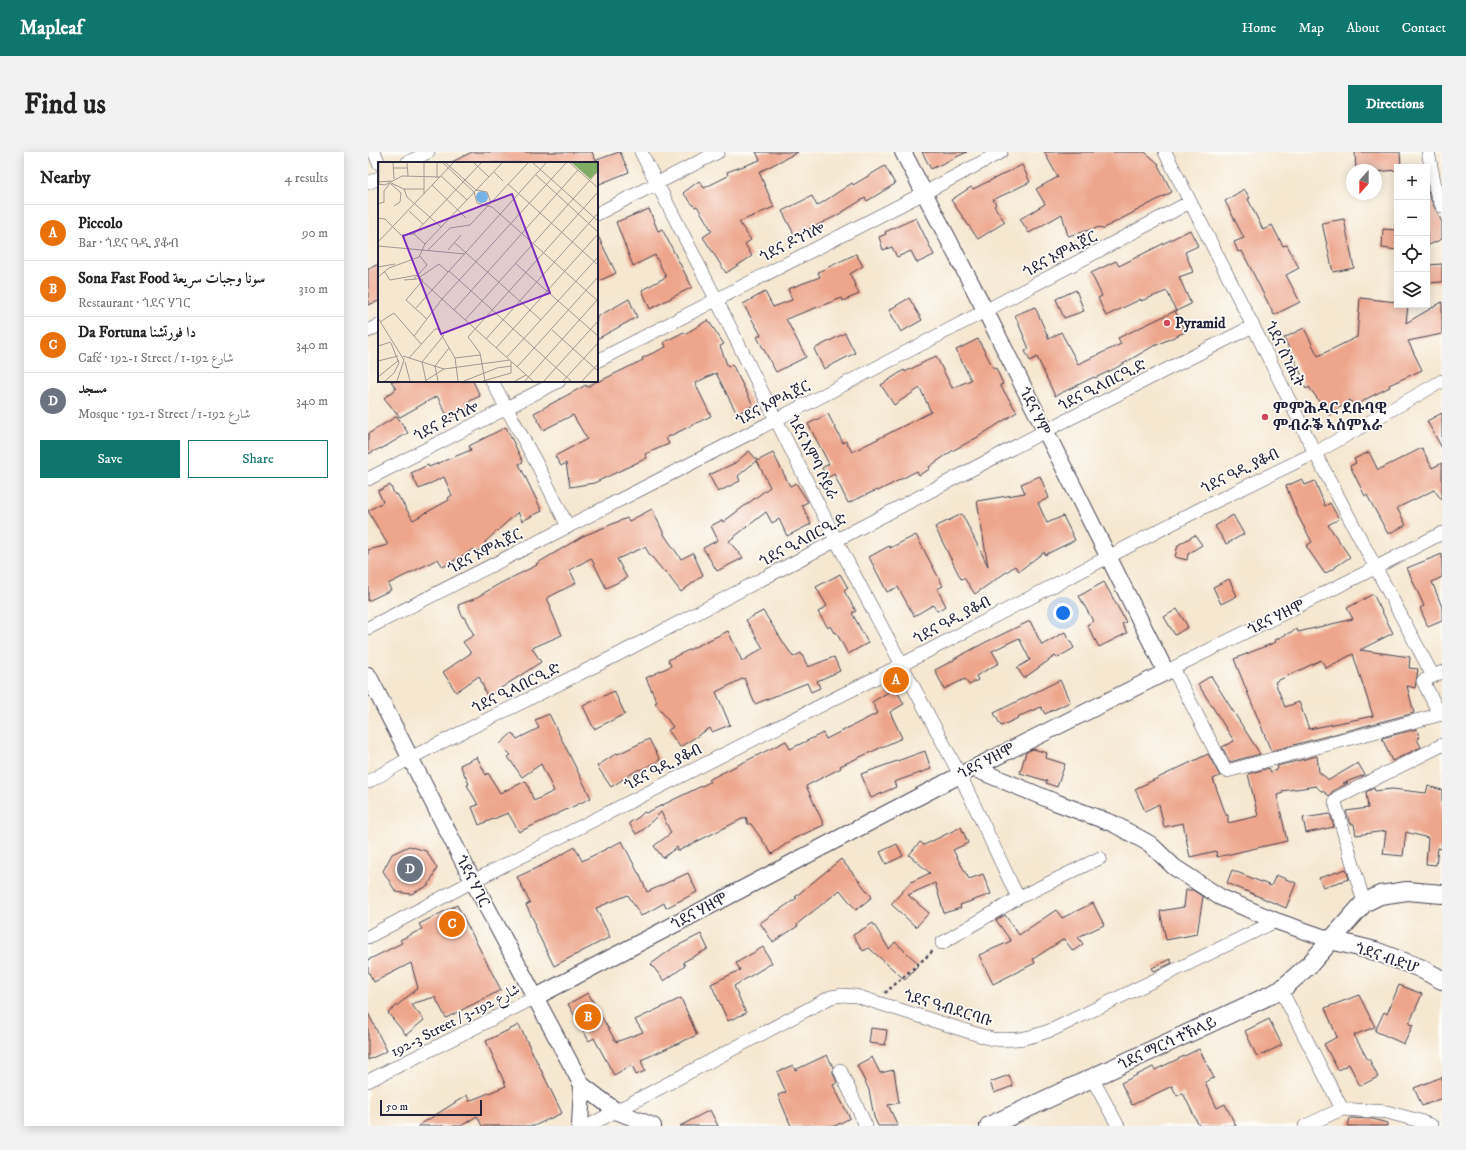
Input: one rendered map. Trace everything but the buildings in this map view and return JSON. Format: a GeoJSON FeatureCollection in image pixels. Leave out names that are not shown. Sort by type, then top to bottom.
{"type":"FeatureCollection","features":[{"type":"Feature","properties":{"kind":"main road"},"geometry":{"type":"LineString","coordinates":[[1364,903],[1380,895],[1407,891],[1442,894]]}},
{"type":"Feature","properties":{"kind":"main road","name":"ጎደና ማርሳ ተኽላይ"},"geometry":{"type":"LineString","coordinates":[[988,1126],[1281,990],[1310,964],[1364,903]]}},
{"type":"Feature","properties":{"kind":"main road","name":"ጎደና ብድሆ"},"geometry":{"type":"LineString","coordinates":[[1331,940],[1375,951],[1420,968],[1442,980]]}},
{"type":"Feature","properties":{"kind":"street"},"geometry":{"type":"LineString","coordinates":[[374,152],[379,162]]}},
{"type":"Feature","properties":{"kind":"street"},"geometry":{"type":"LineString","coordinates":[[409,162],[428,152]]}},
{"type":"Feature","properties":{"kind":"street","name":"ጎደና እምባ ሶይራ"},"geometry":{"type":"LineString","coordinates":[[641,152],[836,540],[903,664],[966,771],[1018,898]]}},
{"type":"Feature","properties":{"kind":"street"},"geometry":{"type":"LineString","coordinates":[[598,214],[718,152]]}},
{"type":"Feature","properties":{"kind":"street","name":"ጎደና ሃም"},"geometry":{"type":"LineString","coordinates":[[903,152],[986,312],[1108,556],[1170,670]]}},
{"type":"Feature","properties":{"kind":"street","name":"ጎደና ዶንጎሎ"},"geometry":{"type":"LineString","coordinates":[[598,360],[1001,152]]}},
{"type":"Feature","properties":{"kind":"street","name":"ጎደና ሰንሒት"},"geometry":{"type":"LineString","coordinates":[[1165,152],[1315,453],[1433,676],[1441,714]]}},
{"type":"Feature","properties":{"kind":"street"},"geometry":{"type":"LineString","coordinates":[[1428,152],[1436,195],[1442,206]]}},
{"type":"Feature","properties":{"kind":"street"},"geometry":{"type":"LineString","coordinates":[[368,183],[378,178]]}},
{"type":"Feature","properties":{"kind":"street","name":"ጎደና ኦምሓጀር"},"geometry":{"type":"LineString","coordinates":[[368,628],[986,312],[1190,202]]}},
{"type":"Feature","properties":{"kind":"street"},"geometry":{"type":"LineString","coordinates":[[368,331],[378,326]]}},
{"type":"Feature","properties":{"kind":"street","name":"ጎደና ዒላበርዒድ"},"geometry":{"type":"LineString","coordinates":[[368,782],[410,758],[617,655],[1045,431],[1253,326]]}},
{"type":"Feature","properties":{"kind":"street","name":"ጎደና ዓዲ ያቆብ"},"geometry":{"type":"LineString","coordinates":[[368,937],[473,881],[903,664],[1108,556],[1315,453],[1442,381]]}},
{"type":"Feature","properties":{"kind":"street"},"geometry":{"type":"LineString","coordinates":[[492,382],[538,466],[568,527]]}},
{"type":"Feature","properties":{"kind":"street","name":"ጎደና ዶንጎሎ"},"geometry":{"type":"LineString","coordinates":[[368,479],[557,382]]}},
{"type":"Feature","properties":{"kind":"street","name":"ጎደና ሃዘሞ"},"geometry":{"type":"LineString","coordinates":[[534,998],[966,771],[1375,568],[1442,533]]}},
{"type":"Feature","properties":{"kind":"street"},"geometry":{"type":"LineString","coordinates":[[1170,670],[1222,765],[1227,771],[1441,714]]}},
{"type":"Feature","properties":{"kind":"street","name":"ጎደና ሃገር"},"geometry":{"type":"LineString","coordinates":[[368,675],[534,998],[582,1085]]}},
{"type":"Feature","properties":{"kind":"street"},"geometry":{"type":"LineString","coordinates":[[1364,903],[1335,802],[1337,798],[1442,745]]}},
{"type":"Feature","properties":{"kind":"street"},"geometry":{"type":"LineString","coordinates":[[966,771],[1114,824],[1150,844],[1174,867],[1220,897],[1276,921],[1331,940]]}},
{"type":"Feature","properties":{"kind":"street"},"geometry":{"type":"LineString","coordinates":[[942,943],[1018,898],[1100,858]]}},
{"type":"Feature","properties":{"kind":"street","name":"ጎደና ዓብደርባቡ"},"geometry":{"type":"LineString","coordinates":[[588,1126],[831,998],[843,995],[856,996],[992,1039],[1012,1040],[1035,1036],[1054,1029],[1276,921]]}},
{"type":"Feature","properties":{"kind":"street"},"geometry":{"type":"LineString","coordinates":[[1281,990],[1342,1109]]}},
{"type":"Feature","properties":{"kind":"street","name":"192-3 Street / شارع 192-3"},"geometry":{"type":"LineString","coordinates":[[368,1081],[534,998]]}},
{"type":"Feature","properties":{"kind":"street"},"geometry":{"type":"LineString","coordinates":[[840,1070],[866,1126]]}},
{"type":"Feature","properties":{"kind":"street"},"geometry":{"type":"LineString","coordinates":[[1092,1078],[1118,1126]]}},
{"type":"Feature","properties":{"kind":"street"},"geometry":{"type":"LineString","coordinates":[[582,1085],[616,1111],[653,1126]]}},
{"type":"Feature","properties":{"kind":"street"},"geometry":{"type":"LineString","coordinates":[[580,1126],[582,1085]]}},
{"type":"Feature","properties":{"kind":"street"},"geometry":{"type":"LineString","coordinates":[[1305,1126],[1342,1109],[1387,1112],[1420,1121],[1432,1126]]}},
{"type":"Feature","properties":{"kind":"path"},"geometry":{"type":"LineString","coordinates":[[874,1002],[942,943]]}},
{"type":"Feature","properties":{"kind":"place","name":"Pyramid"},"geometry":{"type":"Point","coordinates":[1167,323]}},
{"type":"Feature","properties":{"kind":"place","name":"ምምሕዳር ደቡባዊ ምብራቕ ኣስምአራ"},"geometry":{"type":"Point","coordinates":[1265,417]}},
{"type":"Feature","properties":{"kind":"place","name":"Piccolo"},"geometry":{"type":"Point","coordinates":[896,680]}},
{"type":"Feature","properties":{"kind":"place","name":"مسجد"},"geometry":{"type":"Point","coordinates":[410,869]}},
{"type":"Feature","properties":{"kind":"place","name":"Da Fortuna دا فورتشنا"},"geometry":{"type":"Point","coordinates":[452,924]}},
{"type":"Feature","properties":{"kind":"place","name":"Sona Fast Food سونا وجبات سريعة"},"geometry":{"type":"Point","coordinates":[588,1017]}}]}
